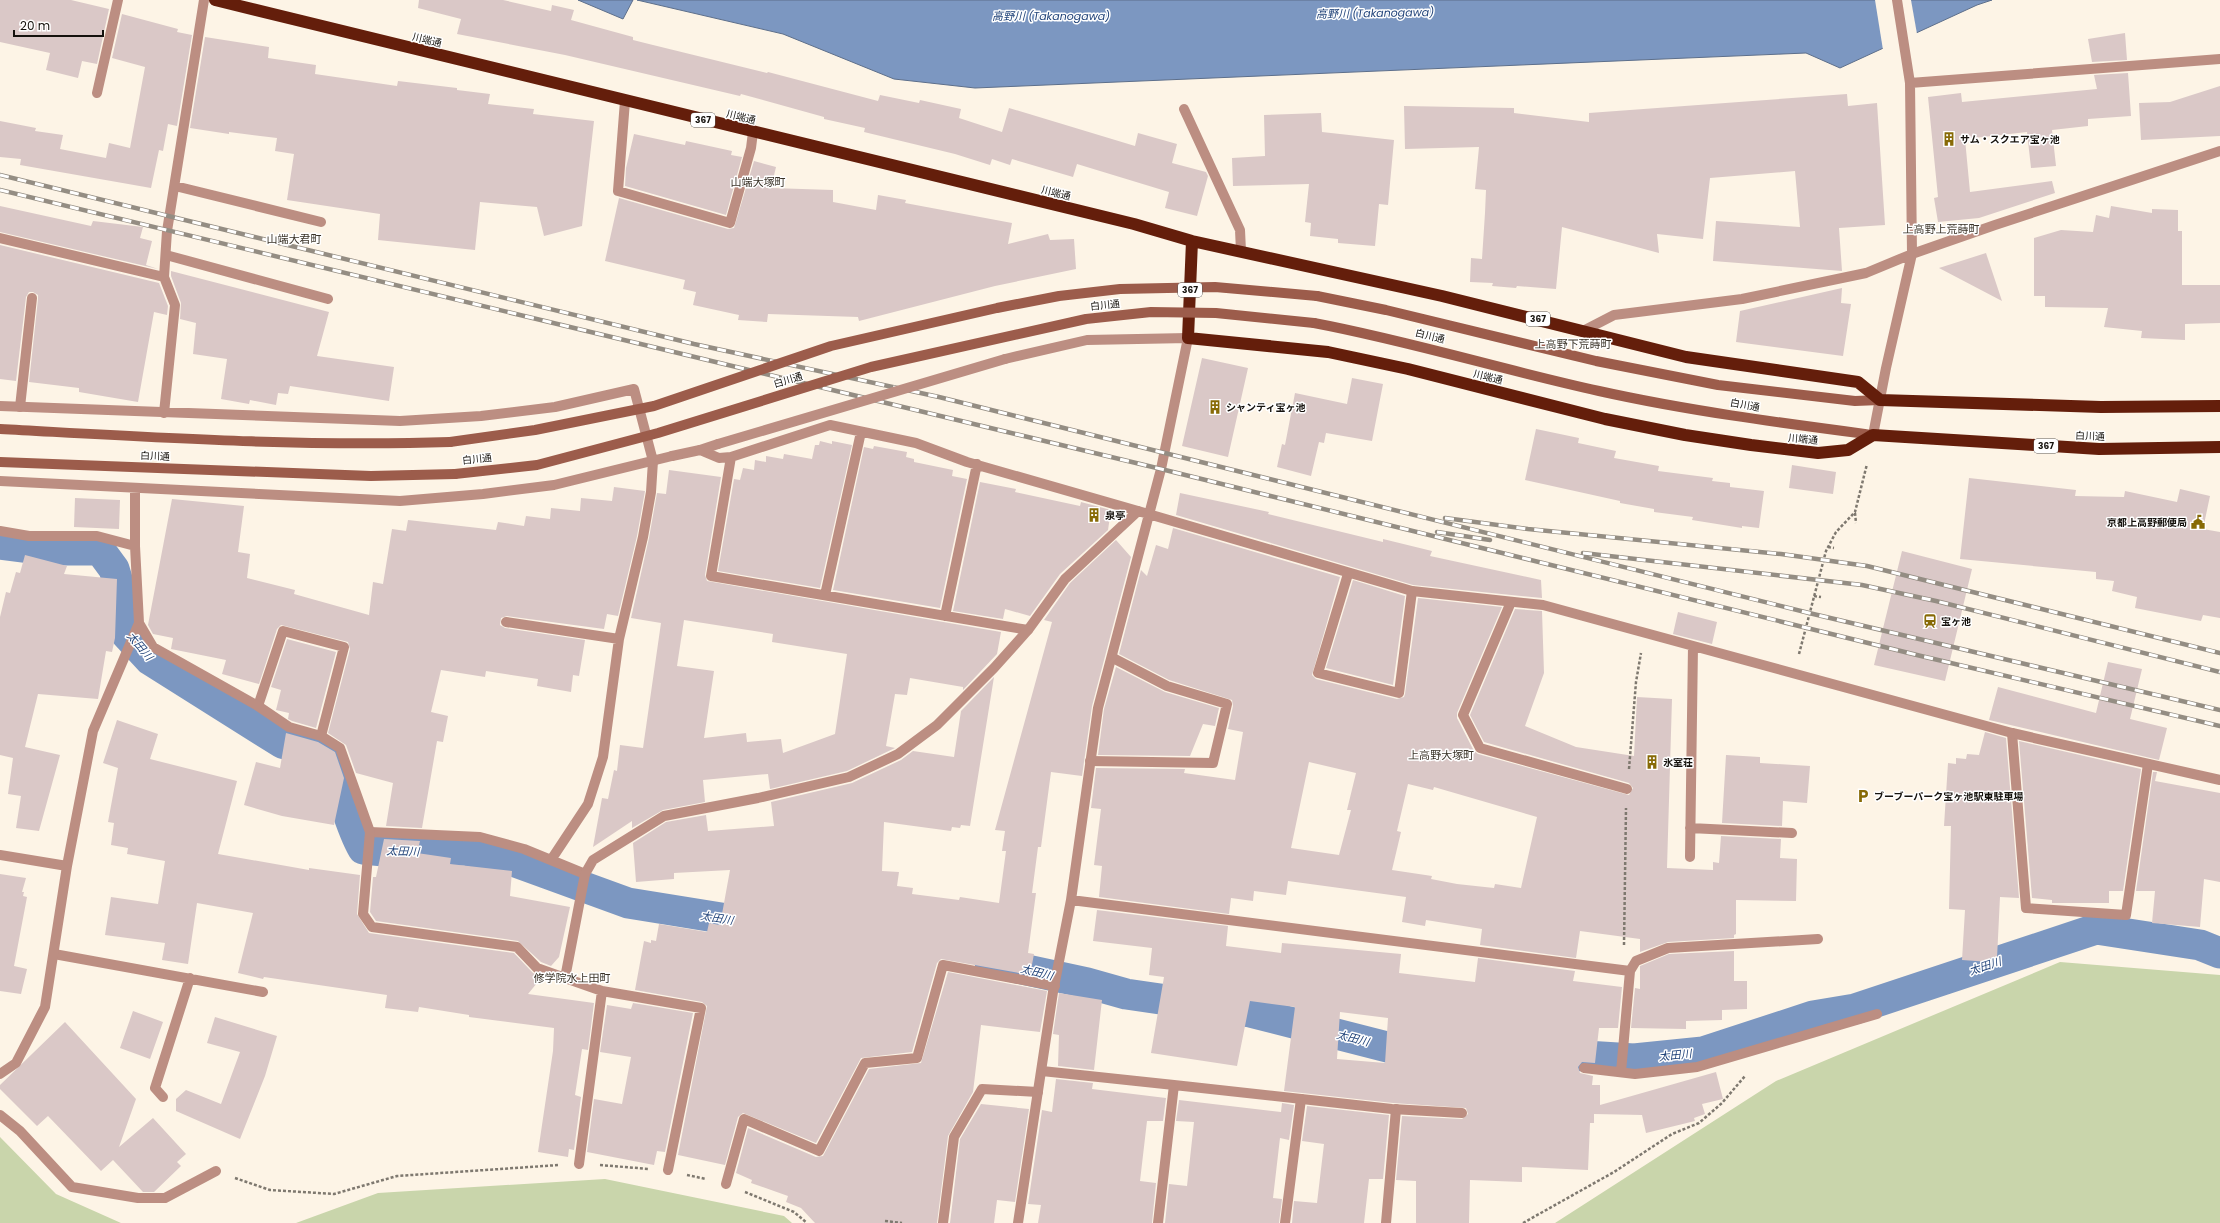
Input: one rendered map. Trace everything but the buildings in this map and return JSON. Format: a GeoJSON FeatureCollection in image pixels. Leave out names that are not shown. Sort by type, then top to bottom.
{"type":"FeatureCollection","features":[{"type":"Feature","properties":{"kind":"highway","name":"川端通"},"geometry":{"type":"LineString","coordinates":[[215,0],[624,101],[1134,224],[1192,241],[1442,296],[1585,330],[1686,357],[1858,382],[1880,400]]}},
{"type":"Feature","properties":{"kind":"highway","name":"367"},"geometry":{"type":"LineString","coordinates":[[1188,338],[1192,241]]}},
{"type":"Feature","properties":{"kind":"highway","name":"川端通"},"geometry":{"type":"LineString","coordinates":[[1188,338],[1328,352],[1408,369],[1605,419],[1685,436],[1818,453],[1848,450],[1873,435]]}},
{"type":"Feature","properties":{"kind":"highway","name":"白川通"},"geometry":{"type":"LineString","coordinates":[[1880,400],[2101,407],[2220,406]]}},
{"type":"Feature","properties":{"kind":"highway","name":"白川通"},"geometry":{"type":"LineString","coordinates":[[1873,435],[2099,449],[2220,447]]}},
{"type":"Feature","properties":{"kind":"street"},"geometry":{"type":"LineString","coordinates":[[97,93],[118,0]]}},
{"type":"Feature","properties":{"kind":"street"},"geometry":{"type":"LineString","coordinates":[[164,414],[175,305],[164,277],[168,224],[204,0]]}},
{"type":"Feature","properties":{"kind":"street"},"geometry":{"type":"LineString","coordinates":[[1873,435],[1912,254],[1910,83],[1897,0]]}},
{"type":"Feature","properties":{"kind":"street"},"geometry":{"type":"LineString","coordinates":[[1910,83],[2220,60]]}},
{"type":"Feature","properties":{"kind":"street"},"geometry":{"type":"LineString","coordinates":[[624,101],[618,191],[730,223],[751,148],[753,132]]}},
{"type":"Feature","properties":{"kind":"street"},"geometry":{"type":"LineString","coordinates":[[1184,109],[1240,230],[1241,251]]}},
{"type":"Feature","properties":{"kind":"street"},"geometry":{"type":"LineString","coordinates":[[1585,330],[1614,315],[1742,299],[1866,273],[1912,254],[2220,151]]}},
{"type":"Feature","properties":{"kind":"street"},"geometry":{"type":"LineString","coordinates":[[175,186],[321,222]]}},
{"type":"Feature","properties":{"kind":"street"},"geometry":{"type":"LineString","coordinates":[[0,238],[164,277]]}},
{"type":"Feature","properties":{"kind":"street"},"geometry":{"type":"LineString","coordinates":[[166,255],[328,300]]}},
{"type":"Feature","properties":{"kind":"street","name":"白川通"},"geometry":{"type":"LineString","coordinates":[[0,429],[266,442],[364,444],[450,442],[535,430],[654,406],[831,346],[1059,296],[1120,289],[1215,287],[1317,296],[1386,310],[1596,362],[1710,384],[1855,401],[1880,400]]}},
{"type":"Feature","properties":{"kind":"street"},"geometry":{"type":"LineString","coordinates":[[20,408],[32,298]]}},
{"type":"Feature","properties":{"kind":"street","name":"白川通"},"geometry":{"type":"LineString","coordinates":[[0,462],[371,476],[455,474],[537,464],[658,433],[871,367],[1086,319],[1151,312],[1216,313],[1314,323],[1374,334],[1599,391],[1767,421],[1873,435]]}},
{"type":"Feature","properties":{"kind":"street"},"geometry":{"type":"LineString","coordinates":[[0,482],[400,501],[483,494],[554,485],[700,450],[1005,359],[1087,340],[1188,338],[1161,469],[1113,658],[1098,708],[1071,900],[1054,986],[1018,1223]]}},
{"type":"Feature","properties":{"kind":"street"},"geometry":{"type":"LineString","coordinates":[[0,406],[164,414],[400,421],[481,416],[555,407],[634,389],[653,461],[651,492],[643,537],[619,639],[603,757],[588,804],[551,860]]}},
{"type":"Feature","properties":{"kind":"street"},"geometry":{"type":"LineString","coordinates":[[700,450],[719,458],[731,457],[830,426],[916,443],[977,464],[1348,574],[1412,591],[1543,605],[2012,733],[2220,780]]}},
{"type":"Feature","properties":{"kind":"street"},"geometry":{"type":"LineString","coordinates":[[825,595],[861,432]]}},
{"type":"Feature","properties":{"kind":"street"},"geometry":{"type":"LineString","coordinates":[[731,457],[711,576],[1028,630]]}},
{"type":"Feature","properties":{"kind":"street"},"geometry":{"type":"LineString","coordinates":[[945,616],[977,464]]}},
{"type":"Feature","properties":{"kind":"street"},"geometry":{"type":"LineString","coordinates":[[0,1074],[16,1063],[46,1007],[67,866],[93,731],[139,624],[135,546],[135,489]]}},
{"type":"Feature","properties":{"kind":"street"},"geometry":{"type":"LineString","coordinates":[[565,978],[585,874],[593,860],[664,816],[758,798],[849,777],[898,754],[937,726],[994,668],[1028,630],[1065,579],[1138,511]]}},
{"type":"Feature","properties":{"kind":"street"},"geometry":{"type":"LineString","coordinates":[[0,531],[29,536],[97,536],[135,546]]}},
{"type":"Feature","properties":{"kind":"street"},"geometry":{"type":"LineString","coordinates":[[1348,574],[1318,673],[1399,693],[1412,591]]}},
{"type":"Feature","properties":{"kind":"street"},"geometry":{"type":"LineString","coordinates":[[1511,602],[1464,715],[1480,748],[1627,789]]}},
{"type":"Feature","properties":{"kind":"street"},"geometry":{"type":"LineString","coordinates":[[506,622],[619,639]]}},
{"type":"Feature","properties":{"kind":"street"},"geometry":{"type":"LineString","coordinates":[[139,624],[153,647],[258,706],[288,727],[321,736],[340,748],[370,832],[363,914],[372,927],[517,947],[537,968],[602,991],[702,1008],[668,1170]]}},
{"type":"Feature","properties":{"kind":"street"},"geometry":{"type":"LineString","coordinates":[[258,706],[283,631],[344,647],[321,736]]}},
{"type":"Feature","properties":{"kind":"street"},"geometry":{"type":"LineString","coordinates":[[1690,858],[1694,646]]}},
{"type":"Feature","properties":{"kind":"street"},"geometry":{"type":"LineString","coordinates":[[1090,761],[1213,764],[1227,704],[1167,686],[1113,658]]}},
{"type":"Feature","properties":{"kind":"street"},"geometry":{"type":"LineString","coordinates":[[2012,733],[2026,908],[2126,915],[2148,764]]}},
{"type":"Feature","properties":{"kind":"street"},"geometry":{"type":"LineString","coordinates":[[1690,828],[1792,833]]}},
{"type":"Feature","properties":{"kind":"street"},"geometry":{"type":"LineString","coordinates":[[370,832],[480,837],[524,849],[585,874]]}},
{"type":"Feature","properties":{"kind":"street"},"geometry":{"type":"LineString","coordinates":[[0,855],[67,866]]}},
{"type":"Feature","properties":{"kind":"street"},"geometry":{"type":"LineString","coordinates":[[1071,900],[1630,971]]}},
{"type":"Feature","properties":{"kind":"street"},"geometry":{"type":"LineString","coordinates":[[1621,1072],[1630,971],[1636,961],[1668,948],[1818,939]]}},
{"type":"Feature","properties":{"kind":"street"},"geometry":{"type":"LineString","coordinates":[[54,954],[263,992]]}},
{"type":"Feature","properties":{"kind":"street"},"geometry":{"type":"LineString","coordinates":[[726,1184],[744,1119],[819,1152],[865,1063],[917,1058],[943,965],[1054,986]]}},
{"type":"Feature","properties":{"kind":"street"},"geometry":{"type":"LineString","coordinates":[[163,1097],[156,1088],[190,978]]}},
{"type":"Feature","properties":{"kind":"street"},"geometry":{"type":"LineString","coordinates":[[579,1164],[602,991]]}},
{"type":"Feature","properties":{"kind":"street"},"geometry":{"type":"LineString","coordinates":[[1584,1068],[1636,1074],[1697,1067],[1877,1014]]}},
{"type":"Feature","properties":{"kind":"street"},"geometry":{"type":"LineString","coordinates":[[1042,1071],[1396,1109],[1462,1113]]}},
{"type":"Feature","properties":{"kind":"street"},"geometry":{"type":"LineString","coordinates":[[1158,1223],[1174,1085]]}},
{"type":"Feature","properties":{"kind":"street"},"geometry":{"type":"LineString","coordinates":[[943,1223],[954,1137],[982,1089],[1038,1092]]}},
{"type":"Feature","properties":{"kind":"street"},"geometry":{"type":"LineString","coordinates":[[1285,1223],[1301,1099]]}},
{"type":"Feature","properties":{"kind":"street"},"geometry":{"type":"LineString","coordinates":[[1386,1223],[1396,1109]]}},
{"type":"Feature","properties":{"kind":"street"},"geometry":{"type":"LineString","coordinates":[[0,1115],[20,1131],[72,1187],[138,1198],[165,1198],[216,1171]]}},
{"type":"Feature","properties":{"kind":"path"},"geometry":{"type":"LineString","coordinates":[[1856,523],[1855,512],[1866,472]]}},
{"type":"Feature","properties":{"kind":"path"},"geometry":{"type":"LineString","coordinates":[[1794,673],[1828,547],[1836,532],[1855,512]]}},
{"type":"Feature","properties":{"kind":"path"},"geometry":{"type":"LineString","coordinates":[[1828,547],[1834,548]]}},
{"type":"Feature","properties":{"kind":"path"},"geometry":{"type":"LineString","coordinates":[[1814,596],[1821,597]]}},
{"type":"Feature","properties":{"kind":"path"},"geometry":{"type":"LineString","coordinates":[[1802,643],[1807,644]]}},
{"type":"Feature","properties":{"kind":"path"},"geometry":{"type":"LineString","coordinates":[[1522,1223],[1614,1172],[1672,1134],[1699,1123],[1722,1103],[1740,1078],[1746,1074]]}},
{"type":"Feature","properties":{"kind":"path"},"geometry":{"type":"LineString","coordinates":[[216,1171],[270,1190],[334,1194],[397,1176],[498,1168],[579,1164]]}},
{"type":"Feature","properties":{"kind":"path"},"geometry":{"type":"LineString","coordinates":[[726,1184],[794,1212],[807,1223]]}},
{"type":"Feature","properties":{"kind":"path"},"geometry":{"type":"LineString","coordinates":[[885,1221],[902,1223]]}},
{"type":"Feature","properties":{"kind":"green space"},"geometry":{"type":"Polygon","coordinates":[[[2060,962],[2220,975],[2220,1223],[1555,1223],[1776,1081],[2060,962]]]}},
{"type":"Feature","properties":{"kind":"green space"},"geometry":{"type":"Polygon","coordinates":[[[0,1137],[56,1194],[121,1223],[0,1223],[0,1137]]]}},
{"type":"Feature","properties":{"kind":"green space"},"geometry":{"type":"Polygon","coordinates":[[[605,1179],[784,1216],[792,1223],[296,1223],[378,1193],[605,1179]]]}},
{"type":"Feature","properties":{"kind":"water"},"geometry":{"type":"Polygon","coordinates":[[[578,0],[633,0],[623,19],[578,0]]]}},
{"type":"Feature","properties":{"kind":"water","name":"高野川 (Takanogawa)"},"geometry":{"type":"Polygon","coordinates":[[[637,0],[1992,0],[1977,5],[1840,68],[1806,53],[975,88],[894,79],[783,34],[637,0]]]}},
{"type":"Feature","properties":{"kind":"pier"},"geometry":{"type":"Polygon","coordinates":[[[1875,0],[1911,0],[1917,34],[1883,50],[1875,0]]]}},
{"type":"Feature","properties":{"kind":"waterway","name":"太田川"},"geometry":{"type":"LineString","coordinates":[[0,544],[45,550],[100,550],[114,569],[126,634],[150,660],[282,743],[324,755],[336,778],[352,826],[363,849],[405,853],[465,850],[507,859],[628,903],[764,925]]}},
{"type":"Feature","properties":{"kind":"waterway","name":"太田川"},"geometry":{"type":"LineString","coordinates":[[1553,1054],[1634,1059],[1703,1052],[1813,1016],[1855,1009],[2096,929],[2200,945],[2220,953]]}},
{"type":"Feature","properties":{"kind":"waterway","name":"太田川"},"geometry":{"type":"LineString","coordinates":[[990,962],[1087,983],[1126,994],[1250,1012],[1420,1055],[1428,1054]]}},
{"type":"Feature","properties":{"kind":"railway"},"geometry":{"type":"LineString","coordinates":[[0,175],[694,344],[939,397],[1809,613],[2220,710]]}},
{"type":"Feature","properties":{"kind":"railway"},"geometry":{"type":"LineString","coordinates":[[0,190],[1161,469],[1921,656],[2220,726]]}},
{"type":"Feature","properties":{"kind":"railway"},"geometry":{"type":"LineString","coordinates":[[1445,518],[1528,529],[1781,554],[1867,566],[2220,653]]}},
{"type":"Feature","properties":{"kind":"railway"},"geometry":{"type":"LineString","coordinates":[[1437,532],[1490,540]]}},
{"type":"Feature","properties":{"kind":"railway"},"geometry":{"type":"LineString","coordinates":[[1583,553],[1862,585],[1936,601],[2220,672]]}},
{"type":"Feature","properties":{"kind":"place","name":"サム・スクエア宝ヶ池"},"geometry":{"type":"Point","coordinates":[1949,139]}},
{"type":"Feature","properties":{"kind":"place","name":"シャンティ宝ヶ池"},"geometry":{"type":"Point","coordinates":[1215,407]}},
{"type":"Feature","properties":{"kind":"place","name":"泉亭"},"geometry":{"type":"Point","coordinates":[1094,515]}},
{"type":"Feature","properties":{"kind":"place","name":"京都上高野郵便局"},"geometry":{"type":"Point","coordinates":[2198,522]}},
{"type":"Feature","properties":{"kind":"place","name":"宝ヶ池"},"geometry":{"type":"Point","coordinates":[1930,621]}},
{"type":"Feature","properties":{"kind":"place","name":"氷室荘"},"geometry":{"type":"Point","coordinates":[1652,762]}},
{"type":"Feature","properties":{"kind":"place","name":"ブーブーパーク宝ヶ池駅東駐車場"},"geometry":{"type":"Point","coordinates":[1863,796]}},
{"type":"Feature","properties":{"kind":"district","name":"山端大塚町"},"geometry":{"type":"Point","coordinates":[758,182]}},
{"type":"Feature","properties":{"kind":"district","name":"上高野上荒蒔町"},"geometry":{"type":"Point","coordinates":[1941,229]}},
{"type":"Feature","properties":{"kind":"district","name":"山端大君町"},"geometry":{"type":"Point","coordinates":[294,239]}},
{"type":"Feature","properties":{"kind":"district","name":"上高野下荒蒔町"},"geometry":{"type":"Point","coordinates":[1573,344]}},
{"type":"Feature","properties":{"kind":"district","name":"上高野大塚町"},"geometry":{"type":"Point","coordinates":[1441,755]}},
{"type":"Feature","properties":{"kind":"district","name":"修学院水上田町"},"geometry":{"type":"Point","coordinates":[572,978]}}]}
